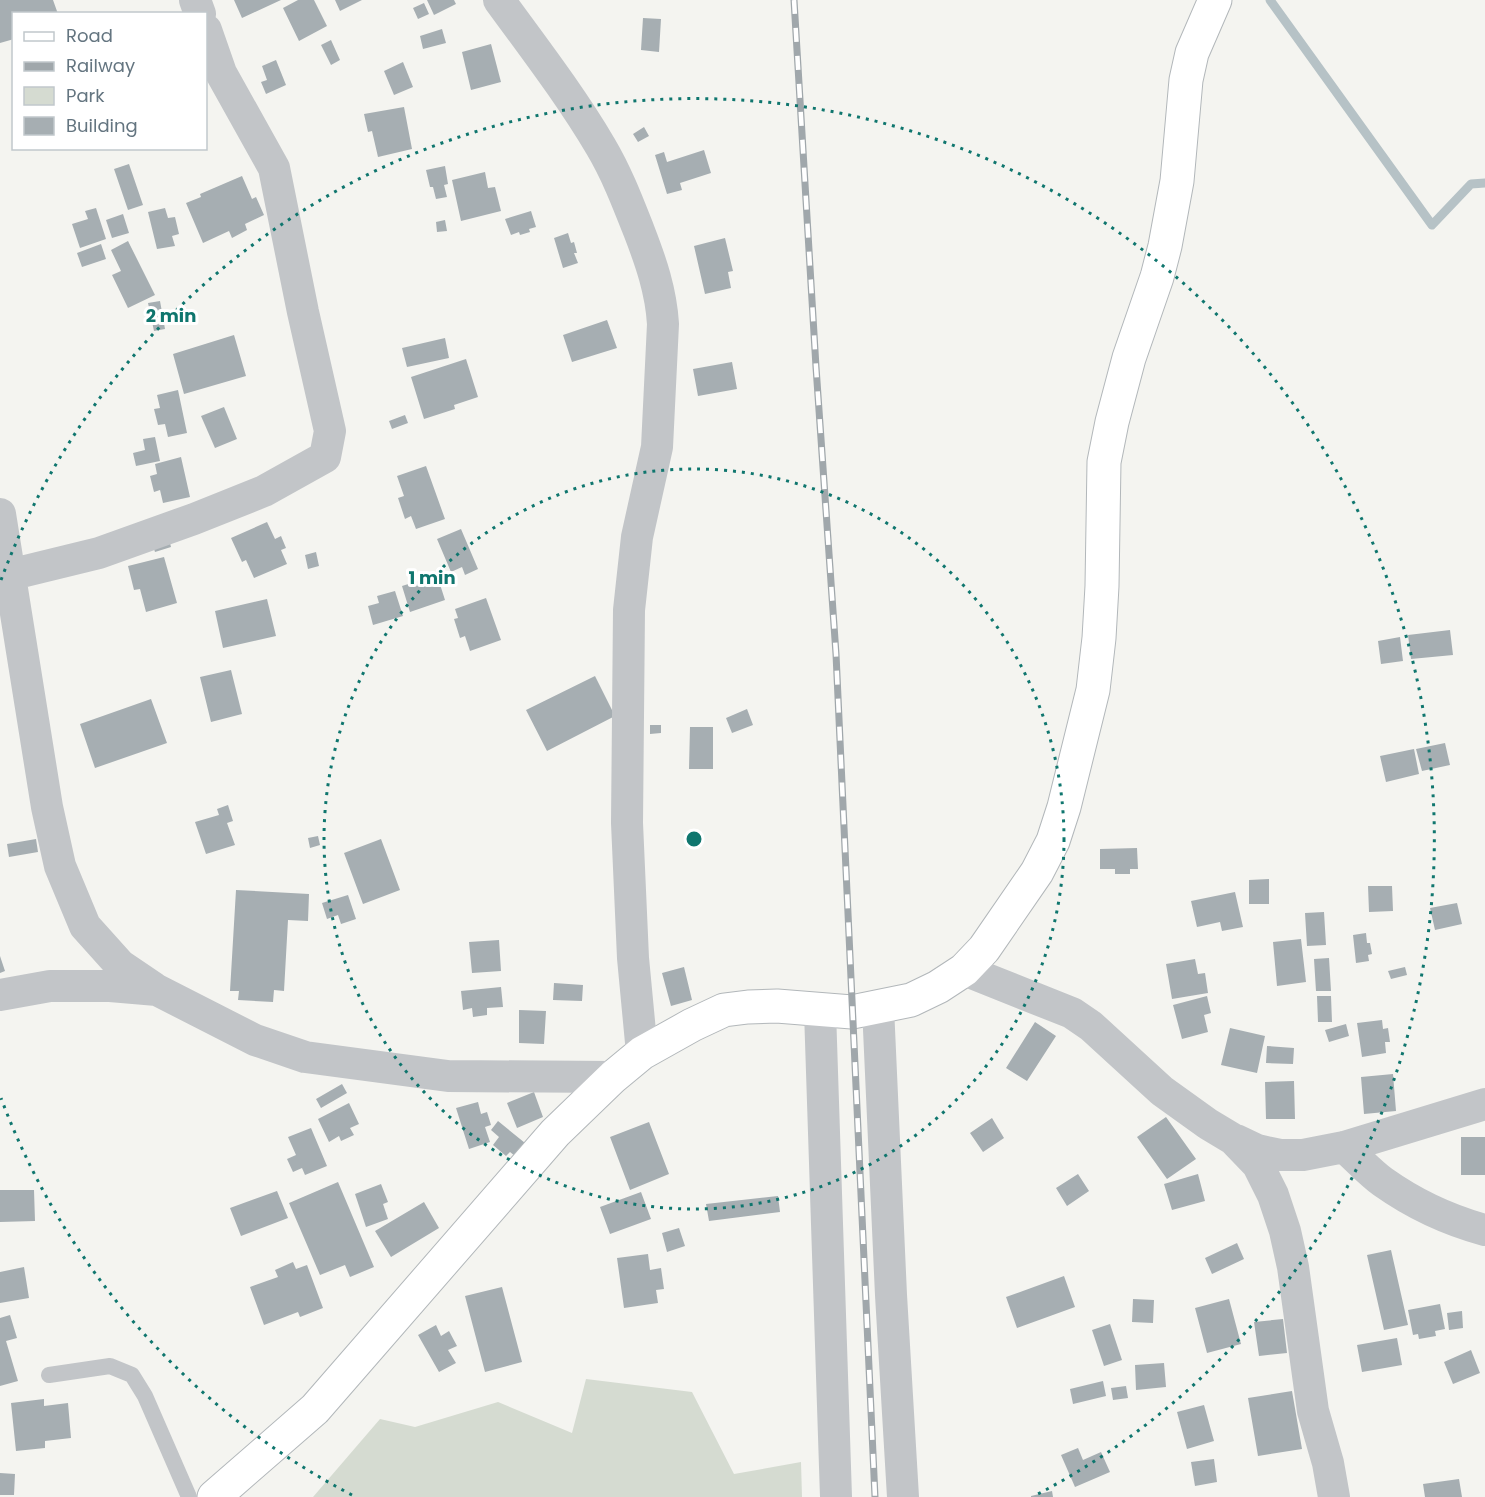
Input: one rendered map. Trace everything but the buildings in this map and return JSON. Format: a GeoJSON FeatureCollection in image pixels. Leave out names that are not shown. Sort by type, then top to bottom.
{"type":"FeatureCollection","features":[{"type":"Feature","properties":{"kind":"street"},"geometry":{"type":"LineString","coordinates":[[499,0],[550,70],[601,147],[615,173],[651,264],[662,308],[657,447],[637,537],[629,610],[627,823],[633,958],[642,1053]]}},
{"type":"Feature","properties":{"kind":"street"},"geometry":{"type":"LineString","coordinates":[[214,1497],[315,1409],[555,1133],[613,1077],[642,1053],[724,1010],[777,1006],[852,1012],[910,1000],[938,987],[964,970],[984,949],[1037,872],[1053,841],[1064,807],[1093,690],[1102,586],[1104,462],[1129,358],[1157,277],[1167,236],[1177,181],[1186,80],[1190,62],[1215,0]]}},
{"type":"Feature","properties":{"kind":"street"},"geometry":{"type":"LineString","coordinates":[[9,575],[99,553],[194,519],[264,491],[325,457],[330,431],[274,168],[221,73],[207,33]]}},
{"type":"Feature","properties":{"kind":"street"},"geometry":{"type":"LineString","coordinates":[[0,514],[47,807],[60,866],[85,926],[120,965],[157,990],[255,1040],[305,1057],[448,1076],[613,1077]]}},
{"type":"Feature","properties":{"kind":"street"},"geometry":{"type":"LineString","coordinates":[[964,970],[1072,1013],[1091,1026],[1162,1091],[1208,1124],[1257,1150],[1280,1155],[1303,1155],[1344,1147],[1485,1104]]}},
{"type":"Feature","properties":{"kind":"street"},"geometry":{"type":"LineString","coordinates":[[0,995],[50,986],[111,986],[157,990]]}},
{"type":"Feature","properties":{"kind":"street"},"geometry":{"type":"LineString","coordinates":[[878,1007],[903,1497]]}},
{"type":"Feature","properties":{"kind":"street"},"geometry":{"type":"LineString","coordinates":[[820,1011],[836,1497]]}},
{"type":"Feature","properties":{"kind":"street"},"geometry":{"type":"LineString","coordinates":[[1233,1139],[1258,1165],[1273,1195],[1285,1231],[1293,1267],[1313,1411],[1328,1463],[1334,1497]]}},
{"type":"Feature","properties":{"kind":"street"},"geometry":{"type":"LineString","coordinates":[[1344,1147],[1382,1181],[1414,1202],[1449,1219],[1485,1230]]}},
{"type":"Feature","properties":{"kind":"lane"},"geometry":{"type":"LineString","coordinates":[[50,1375],[110,1366],[132,1375],[145,1396],[189,1497]]}},
{"type":"Feature","properties":{"kind":"green space"},"geometry":{"type":"Polygon","coordinates":[[[586,1379],[692,1392],[734,1474],[801,1462],[802,1497],[313,1497],[380,1419],[415,1427],[498,1402],[572,1433],[586,1379]]]}},
{"type":"Feature","properties":{"kind":"waterway"},"geometry":{"type":"LineString","coordinates":[[1270,0],[1432,225],[1471,184],[1485,183]]}},
{"type":"Feature","properties":{"kind":"railway"},"geometry":{"type":"LineString","coordinates":[[794,0],[836,654],[875,1497]]}}]}
